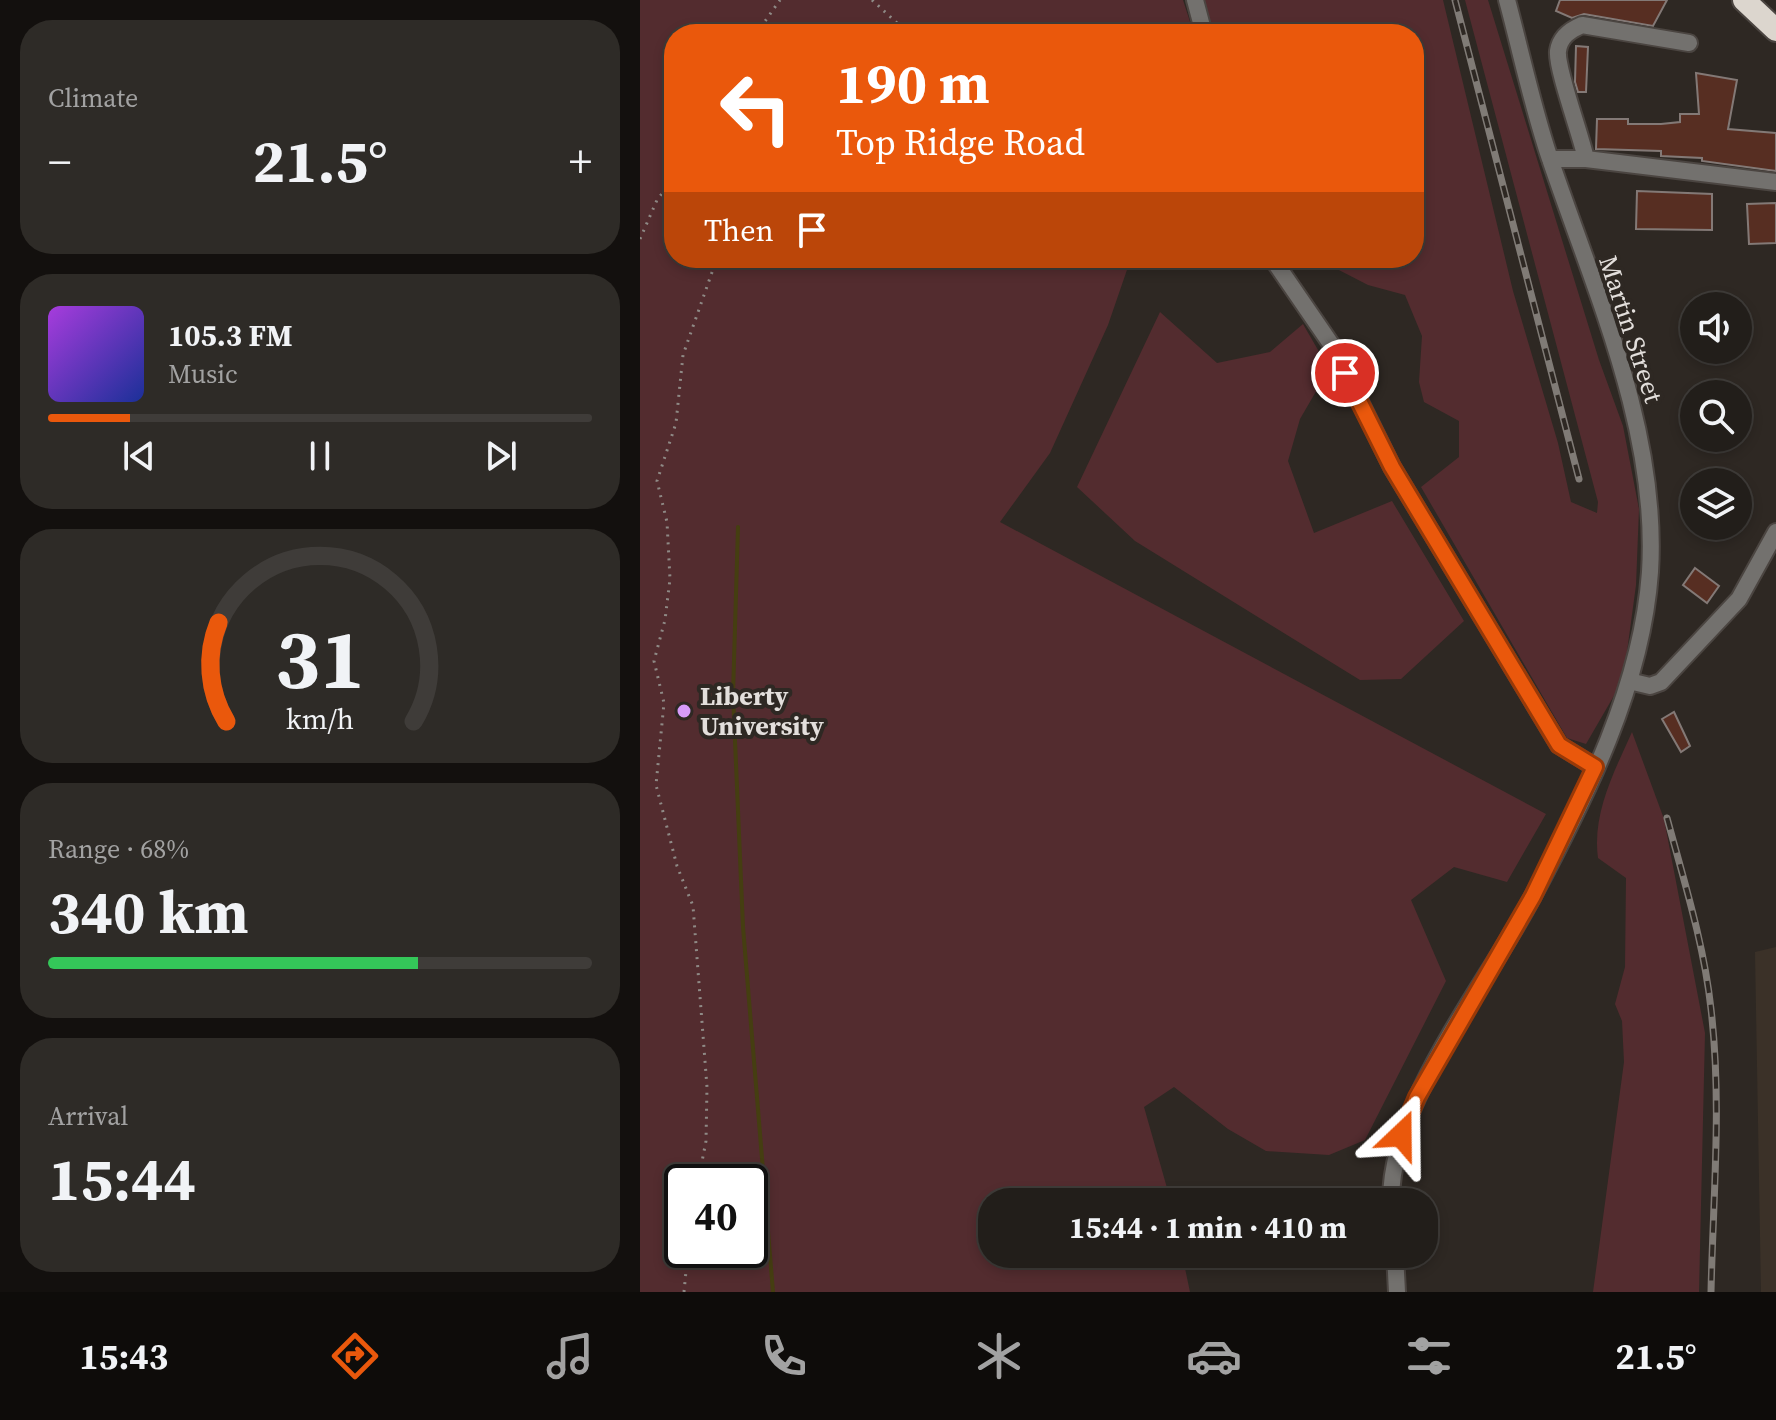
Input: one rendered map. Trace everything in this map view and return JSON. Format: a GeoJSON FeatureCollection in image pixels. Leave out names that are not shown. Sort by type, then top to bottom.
{"type":"FeatureCollection","features":[{"type":"Feature","properties":{"kind":"highway"},"geometry":{"type":"LineString","coordinates":[[1744,0],[1776,30]]}},
{"type":"Feature","properties":{"kind":"highway"},"geometry":{"type":"LineString","coordinates":[[1760,0],[1776,13]]}},
{"type":"Feature","properties":{"kind":"street"},"geometry":{"type":"LineString","coordinates":[[1195,0],[1201,24]]}},
{"type":"Feature","properties":{"kind":"street","name":"Martin Street"},"geometry":{"type":"LineString","coordinates":[[1392,1188],[1393,1167],[1411,1108],[1533,896],[1595,767],[1629,681],[1641,635],[1650,573],[1647,477],[1633,407],[1550,159],[1507,0]]}},
{"type":"Feature","properties":{"kind":"street"},"geometry":{"type":"LineString","coordinates":[[1586,159],[1558,62],[1562,39],[1582,25],[1689,43]]}},
{"type":"Feature","properties":{"kind":"street"},"geometry":{"type":"LineString","coordinates":[[1550,159],[1586,159],[1776,182]]}},
{"type":"Feature","properties":{"kind":"street"},"geometry":{"type":"LineString","coordinates":[[1279,268],[1333,347],[1392,467],[1559,745],[1595,767]]}},
{"type":"Feature","properties":{"kind":"street"},"geometry":{"type":"LineString","coordinates":[[1629,681],[1650,686],[1661,682],[1739,599],[1776,532]]}},
{"type":"Feature","properties":{"kind":"street"},"geometry":{"type":"LineString","coordinates":[[1396,1268],[1397,1292]]}},
{"type":"Feature","properties":{"kind":"path"},"geometry":{"type":"LineString","coordinates":[[763,24],[780,0]]}},
{"type":"Feature","properties":{"kind":"path"},"geometry":{"type":"LineString","coordinates":[[872,0],[898,24]]}},
{"type":"Feature","properties":{"kind":"path"},"geometry":{"type":"LineString","coordinates":[[640,239],[664,191]]}},
{"type":"Feature","properties":{"kind":"path"},"geometry":{"type":"LineString","coordinates":[[702,1164],[706,1141],[707,1087],[693,906],[677,866],[656,785],[664,703],[654,661],[665,620],[670,579],[667,522],[657,481],[676,423],[683,355],[713,268]]}},
{"type":"Feature","properties":{"kind":"path"},"geometry":{"type":"LineString","coordinates":[[684,1292],[686,1268]]}},
{"type":"Feature","properties":{"kind":"shaded area"},"geometry":{"type":"Polygon","coordinates":[[[640,0],[1183,0],[1191,24],[664,24],[664,268],[1128,268],[1108,325],[1050,453],[1000,522],[1546,814],[1507,882],[1454,867],[1411,900],[1446,981],[1365,1140],[1329,1155],[1266,1151],[1228,1129],[1174,1087],[1144,1107],[1167,1188],[978,1188],[978,1268],[1185,1268],[1190,1292],[640,1292],[640,0]]]}},
{"type":"Feature","properties":{"kind":"shaded area"},"geometry":{"type":"Polygon","coordinates":[[[1204,0],[1443,0],[1513,291],[1558,443],[1571,502],[1597,513],[1598,502],[1465,0],[1488,0],[1599,360],[1623,426],[1639,509],[1636,585],[1626,659],[1619,687],[1586,744],[1567,738],[1421,487],[1459,457],[1459,421],[1424,402],[1419,382],[1422,336],[1405,295],[1368,285],[1335,268],[1424,268],[1424,24],[1211,24],[1204,0]]]}},
{"type":"Feature","properties":{"kind":"shaded area"},"geometry":{"type":"Polygon","coordinates":[[[1160,312],[1217,363],[1270,352],[1303,324],[1329,369],[1300,419],[1288,461],[1314,533],[1392,501],[1464,621],[1401,679],[1360,680],[1135,541],[1077,487],[1160,312]]]}},
{"type":"Feature","properties":{"kind":"shaded area"},"geometry":{"type":"Polygon","coordinates":[[[1632,732],[1664,819],[1705,1033],[1699,1292],[1593,1292],[1624,1062],[1622,1021],[1615,1004],[1625,967],[1626,878],[1598,858],[1598,825],[1606,794],[1632,732]]]}},
{"type":"Feature","properties":{"kind":"shaded area"},"geometry":{"type":"Polygon","coordinates":[[[1776,947],[1776,1292],[1761,1292],[1755,952],[1776,947]]]}},
{"type":"Feature","properties":{"kind":"building"},"geometry":{"type":"Polygon","coordinates":[[[1560,0],[1667,0],[1653,26],[1584,14],[1572,18],[1556,11],[1560,0]]]}},
{"type":"Feature","properties":{"kind":"building"},"geometry":{"type":"Polygon","coordinates":[[[1576,46],[1588,47],[1586,92],[1578,92],[1575,82],[1576,46]]]}},
{"type":"Feature","properties":{"kind":"building"},"geometry":{"type":"Polygon","coordinates":[[[1696,73],[1737,80],[1728,129],[1776,133],[1776,171],[1702,161],[1702,158],[1661,156],[1661,151],[1596,149],[1597,119],[1628,119],[1628,124],[1661,124],[1680,122],[1680,114],[1699,114],[1696,73]]]}},
{"type":"Feature","properties":{"kind":"building"},"geometry":{"type":"Polygon","coordinates":[[[1637,191],[1712,194],[1712,230],[1636,229],[1637,191]]]}},
{"type":"Feature","properties":{"kind":"building"},"geometry":{"type":"Polygon","coordinates":[[[1776,203],[1776,243],[1749,244],[1747,204],[1776,203]]]}},
{"type":"Feature","properties":{"kind":"building"},"geometry":{"type":"Polygon","coordinates":[[[1695,568],[1719,586],[1707,603],[1683,585],[1695,568]]]}},
{"type":"Feature","properties":{"kind":"building"},"geometry":{"type":"Polygon","coordinates":[[[1674,712],[1690,746],[1681,752],[1662,719],[1674,712]]]}},
{"type":"Feature","properties":{"kind":"waterway"},"geometry":{"type":"LineString","coordinates":[[738,527],[733,694],[743,927],[773,1292]]}},
{"type":"Feature","properties":{"kind":"railway"},"geometry":{"type":"LineString","coordinates":[[1455,0],[1579,479]]}},
{"type":"Feature","properties":{"kind":"railway"},"geometry":{"type":"LineString","coordinates":[[1667,818],[1687,889],[1711,1009],[1716,1080],[1711,1292]]}},
{"type":"Feature","properties":{"kind":"place","name":"Liberty University"},"geometry":{"type":"Point","coordinates":[684,711]}},
{"type":"Feature","properties":{"kind":"route"},"geometry":{"type":"LineString","coordinates":[[1345,373],[1392,467],[1559,745],[1595,767],[1533,896],[1417,1097],[1401,1135]]}}]}
